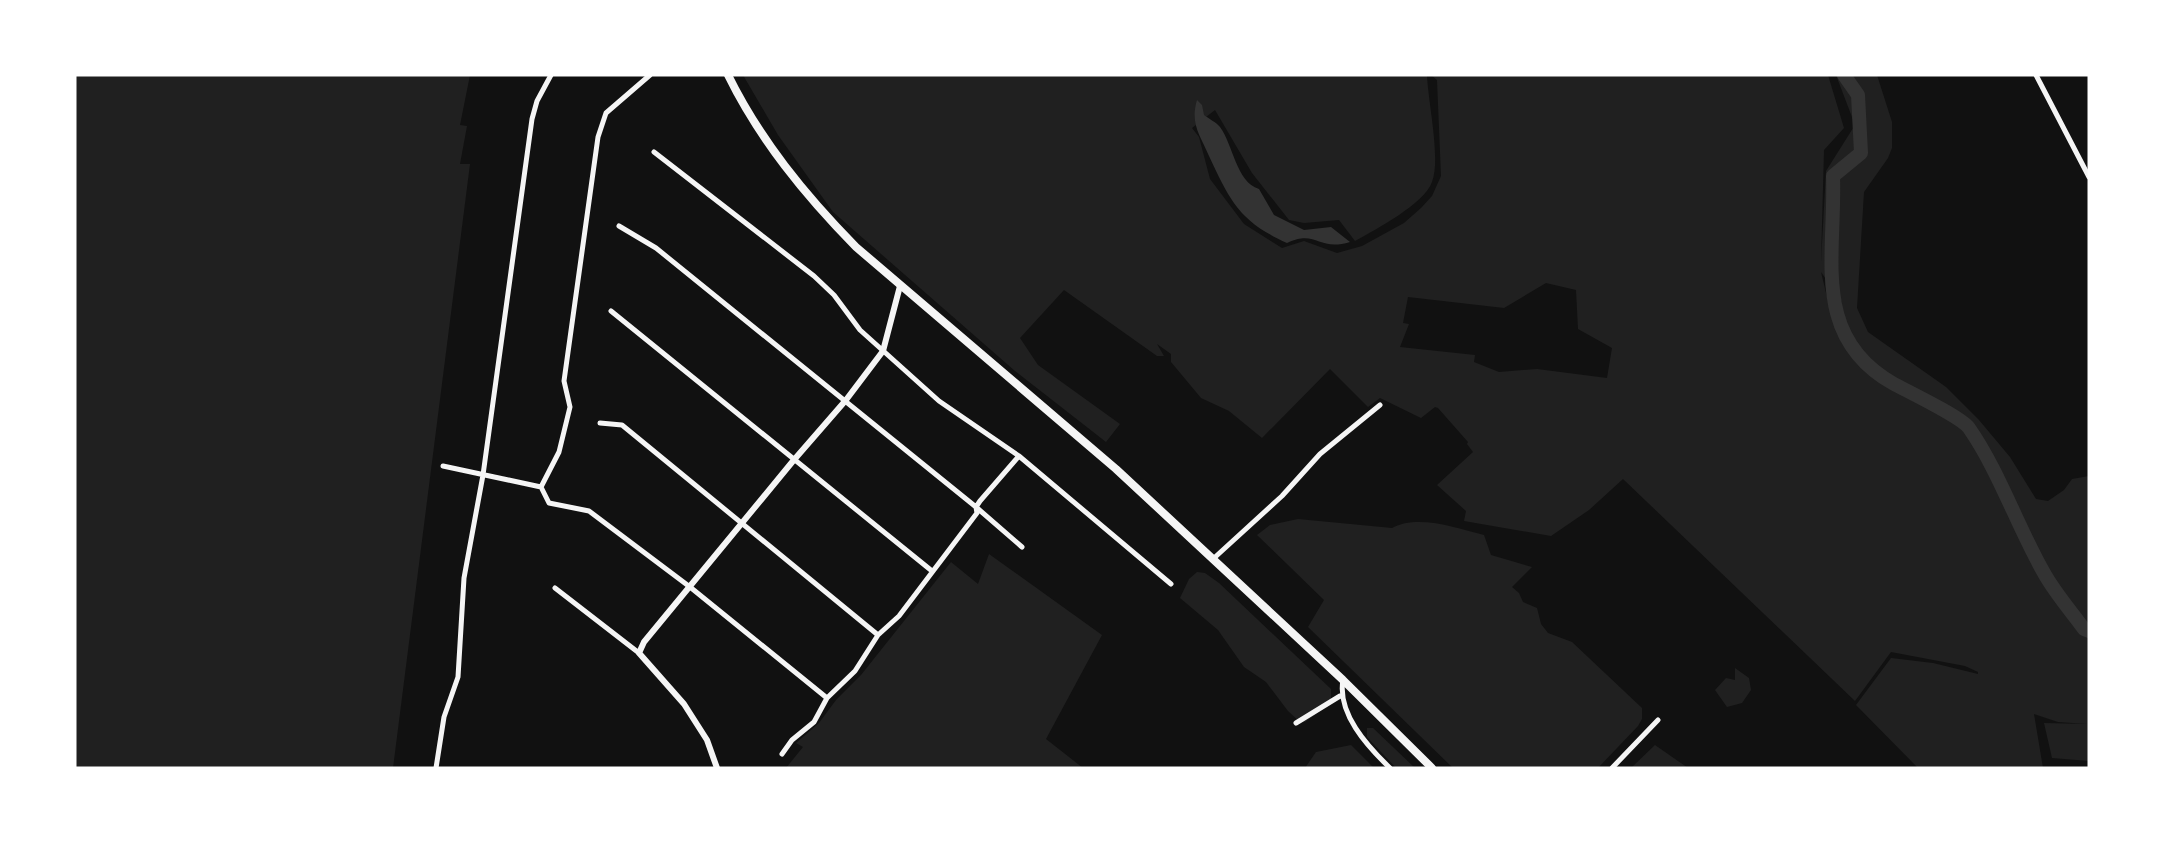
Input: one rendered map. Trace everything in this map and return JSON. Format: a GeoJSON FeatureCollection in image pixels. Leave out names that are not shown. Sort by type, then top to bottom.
{"type":"FeatureCollection","features":[{"type":"Feature","properties":{"kind":"main road"},"geometry":{"type":"LineString","coordinates":[[728,75],[742,103],[769,145],[820,210],[900,286],[1116,469],[1343,680],[1432,768]]}},
{"type":"Feature","properties":{"kind":"street"},"geometry":{"type":"LineString","coordinates":[[436,768],[444,717],[458,677],[464,578],[483,475],[532,119],[537,101],[551,75]]}},
{"type":"Feature","properties":{"kind":"street"},"geometry":{"type":"LineString","coordinates":[[541,487],[559,452],[570,407],[564,381],[598,137],[606,113],[651,75]]}},
{"type":"Feature","properties":{"kind":"street"},"geometry":{"type":"LineString","coordinates":[[2036,75],[2089,177]]}},
{"type":"Feature","properties":{"kind":"street"},"geometry":{"type":"LineString","coordinates":[[654,152],[814,276],[834,295],[860,330],[939,401],[1019,456],[1171,584]]}},
{"type":"Feature","properties":{"kind":"street"},"geometry":{"type":"LineString","coordinates":[[619,226],[656,248],[846,400],[1022,547]]}},
{"type":"Feature","properties":{"kind":"street"},"geometry":{"type":"LineString","coordinates":[[639,653],[644,642],[846,400],[883,351],[900,286]]}},
{"type":"Feature","properties":{"kind":"street"},"geometry":{"type":"LineString","coordinates":[[611,311],[793,461],[933,572]]}},
{"type":"Feature","properties":{"kind":"street"},"geometry":{"type":"LineString","coordinates":[[1214,559],[1282,496],[1320,454],[1380,405]]}},
{"type":"Feature","properties":{"kind":"street"},"geometry":{"type":"LineString","coordinates":[[600,423],[622,425],[878,635]]}},
{"type":"Feature","properties":{"kind":"street"},"geometry":{"type":"LineString","coordinates":[[782,754],[792,740],[814,722],[827,698],[855,671],[878,635],[899,616],[977,513],[976,507],[1019,456]]}},
{"type":"Feature","properties":{"kind":"street"},"geometry":{"type":"LineString","coordinates":[[443,466],[541,487]]}},
{"type":"Feature","properties":{"kind":"street"},"geometry":{"type":"LineString","coordinates":[[541,487],[549,503],[589,511],[690,587],[827,698]]}},
{"type":"Feature","properties":{"kind":"street"},"geometry":{"type":"LineString","coordinates":[[555,588],[639,653],[684,704],[707,740],[717,768]]}},
{"type":"Feature","properties":{"kind":"street"},"geometry":{"type":"LineString","coordinates":[[1343,680],[1341,696],[1362,739],[1390,768]]}},
{"type":"Feature","properties":{"kind":"street"},"geometry":{"type":"LineString","coordinates":[[1296,723],[1341,696]]}},
{"type":"Feature","properties":{"kind":"street"},"geometry":{"type":"LineString","coordinates":[[1612,768],[1658,720]]}},
{"type":"Feature","properties":{"kind":"shaded area"},"geometry":{"type":"Polygon","coordinates":[[[75,75],[470,75],[460,125],[467,126],[460,164],[470,164],[393,768],[75,768],[75,75]]]}},
{"type":"Feature","properties":{"kind":"shaded area"},"geometry":{"type":"Polygon","coordinates":[[[743,75],[1427,75],[1435,145],[1432,182],[1419,199],[1409,207],[1355,241],[1339,220],[1304,223],[1289,220],[1252,173],[1215,110],[1192,128],[1199,137],[1210,179],[1244,224],[1282,248],[1304,241],[1337,253],[1362,246],[1404,223],[1432,196],[1441,176],[1437,80],[1431,75],[1828,75],[1844,128],[1824,150],[1821,262],[1826,171],[1855,125],[1836,75],[1877,75],[1892,122],[1892,148],[1888,158],[1864,192],[1857,308],[1868,332],[1946,387],[1979,420],[2010,457],[2036,499],[2048,501],[2064,490],[2072,479],[2089,476],[2089,761],[2052,758],[2044,723],[2087,724],[2058,722],[2034,714],[2043,768],[1918,768],[1856,705],[1891,658],[1933,663],[1978,674],[1978,672],[1965,666],[1891,652],[1855,701],[1623,479],[1589,510],[1551,536],[1464,521],[1466,511],[1437,485],[1473,452],[1468,442],[1438,408],[1435,407],[1421,418],[1380,398],[1368,407],[1330,369],[1262,438],[1229,411],[1201,398],[1171,362],[1171,354],[1157,344],[1164,356],[1157,356],[1064,290],[1020,338],[1038,365],[1120,424],[1106,442],[1015,371],[833,212],[778,135],[743,75]],[[1821,272],[1832,318],[1837,329],[1842,302],[1821,272]],[[1546,283],[1504,308],[1408,297],[1403,323],[1409,324],[1400,347],[1475,355],[1474,362],[1499,372],[1537,369],[1607,378],[1612,348],[1578,329],[1576,290],[1546,283]]]}},
{"type":"Feature","properties":{"kind":"shaded area"},"geometry":{"type":"Polygon","coordinates":[[[1197,100],[1202,105],[1204,115],[1220,127],[1240,171],[1251,185],[1259,189],[1274,215],[1304,230],[1331,227],[1350,242],[1331,244],[1305,238],[1287,243],[1258,227],[1247,218],[1223,186],[1199,135],[1195,123],[1197,100]]]}},
{"type":"Feature","properties":{"kind":"shaded area"},"geometry":{"type":"Polygon","coordinates":[[[1298,519],[1392,528],[1413,522],[1425,522],[1484,535],[1491,555],[1532,567],[1512,587],[1519,593],[1523,602],[1537,608],[1541,624],[1548,633],[1572,642],[1642,708],[1642,719],[1638,726],[1598,768],[1453,768],[1308,627],[1324,600],[1257,535],[1270,525],[1298,519]]]}},
{"type":"Feature","properties":{"kind":"shaded area"},"geometry":{"type":"Polygon","coordinates":[[[989,554],[1102,635],[1046,739],[1083,768],[786,768],[803,747],[796,743],[819,723],[836,700],[861,675],[951,562],[978,584],[989,554]]]}},
{"type":"Feature","properties":{"kind":"shaded area"},"geometry":{"type":"Polygon","coordinates":[[[1197,572],[1205,573],[1219,583],[1331,689],[1331,703],[1305,722],[1300,722],[1288,711],[1266,682],[1244,667],[1218,630],[1180,598],[1189,579],[1197,572]]]}},
{"type":"Feature","properties":{"kind":"shaded area"},"geometry":{"type":"Polygon","coordinates":[[[1735,668],[1749,678],[1751,690],[1742,703],[1727,707],[1715,690],[1726,678],[1735,680],[1735,668]]]}},
{"type":"Feature","properties":{"kind":"shaded area"},"geometry":{"type":"Polygon","coordinates":[[[1367,728],[1373,728],[1415,768],[1396,768],[1367,737],[1367,728]]]}},
{"type":"Feature","properties":{"kind":"shaded area"},"geometry":{"type":"Polygon","coordinates":[[[1351,745],[1374,768],[1305,768],[1316,752],[1351,745]]]}},
{"type":"Feature","properties":{"kind":"shaded area"},"geometry":{"type":"Polygon","coordinates":[[[1655,745],[1688,768],[1631,768],[1655,745]]]}},
{"type":"Feature","properties":{"kind":"waterway"},"geometry":{"type":"LineString","coordinates":[[1844,75],[1858,95],[1861,153],[1833,176],[1831,265],[1833,292],[1839,319],[1849,343],[1867,365],[1894,384],[1946,411],[1969,428],[1990,462],[2048,580],[2084,629],[2089,631]]}}]}
